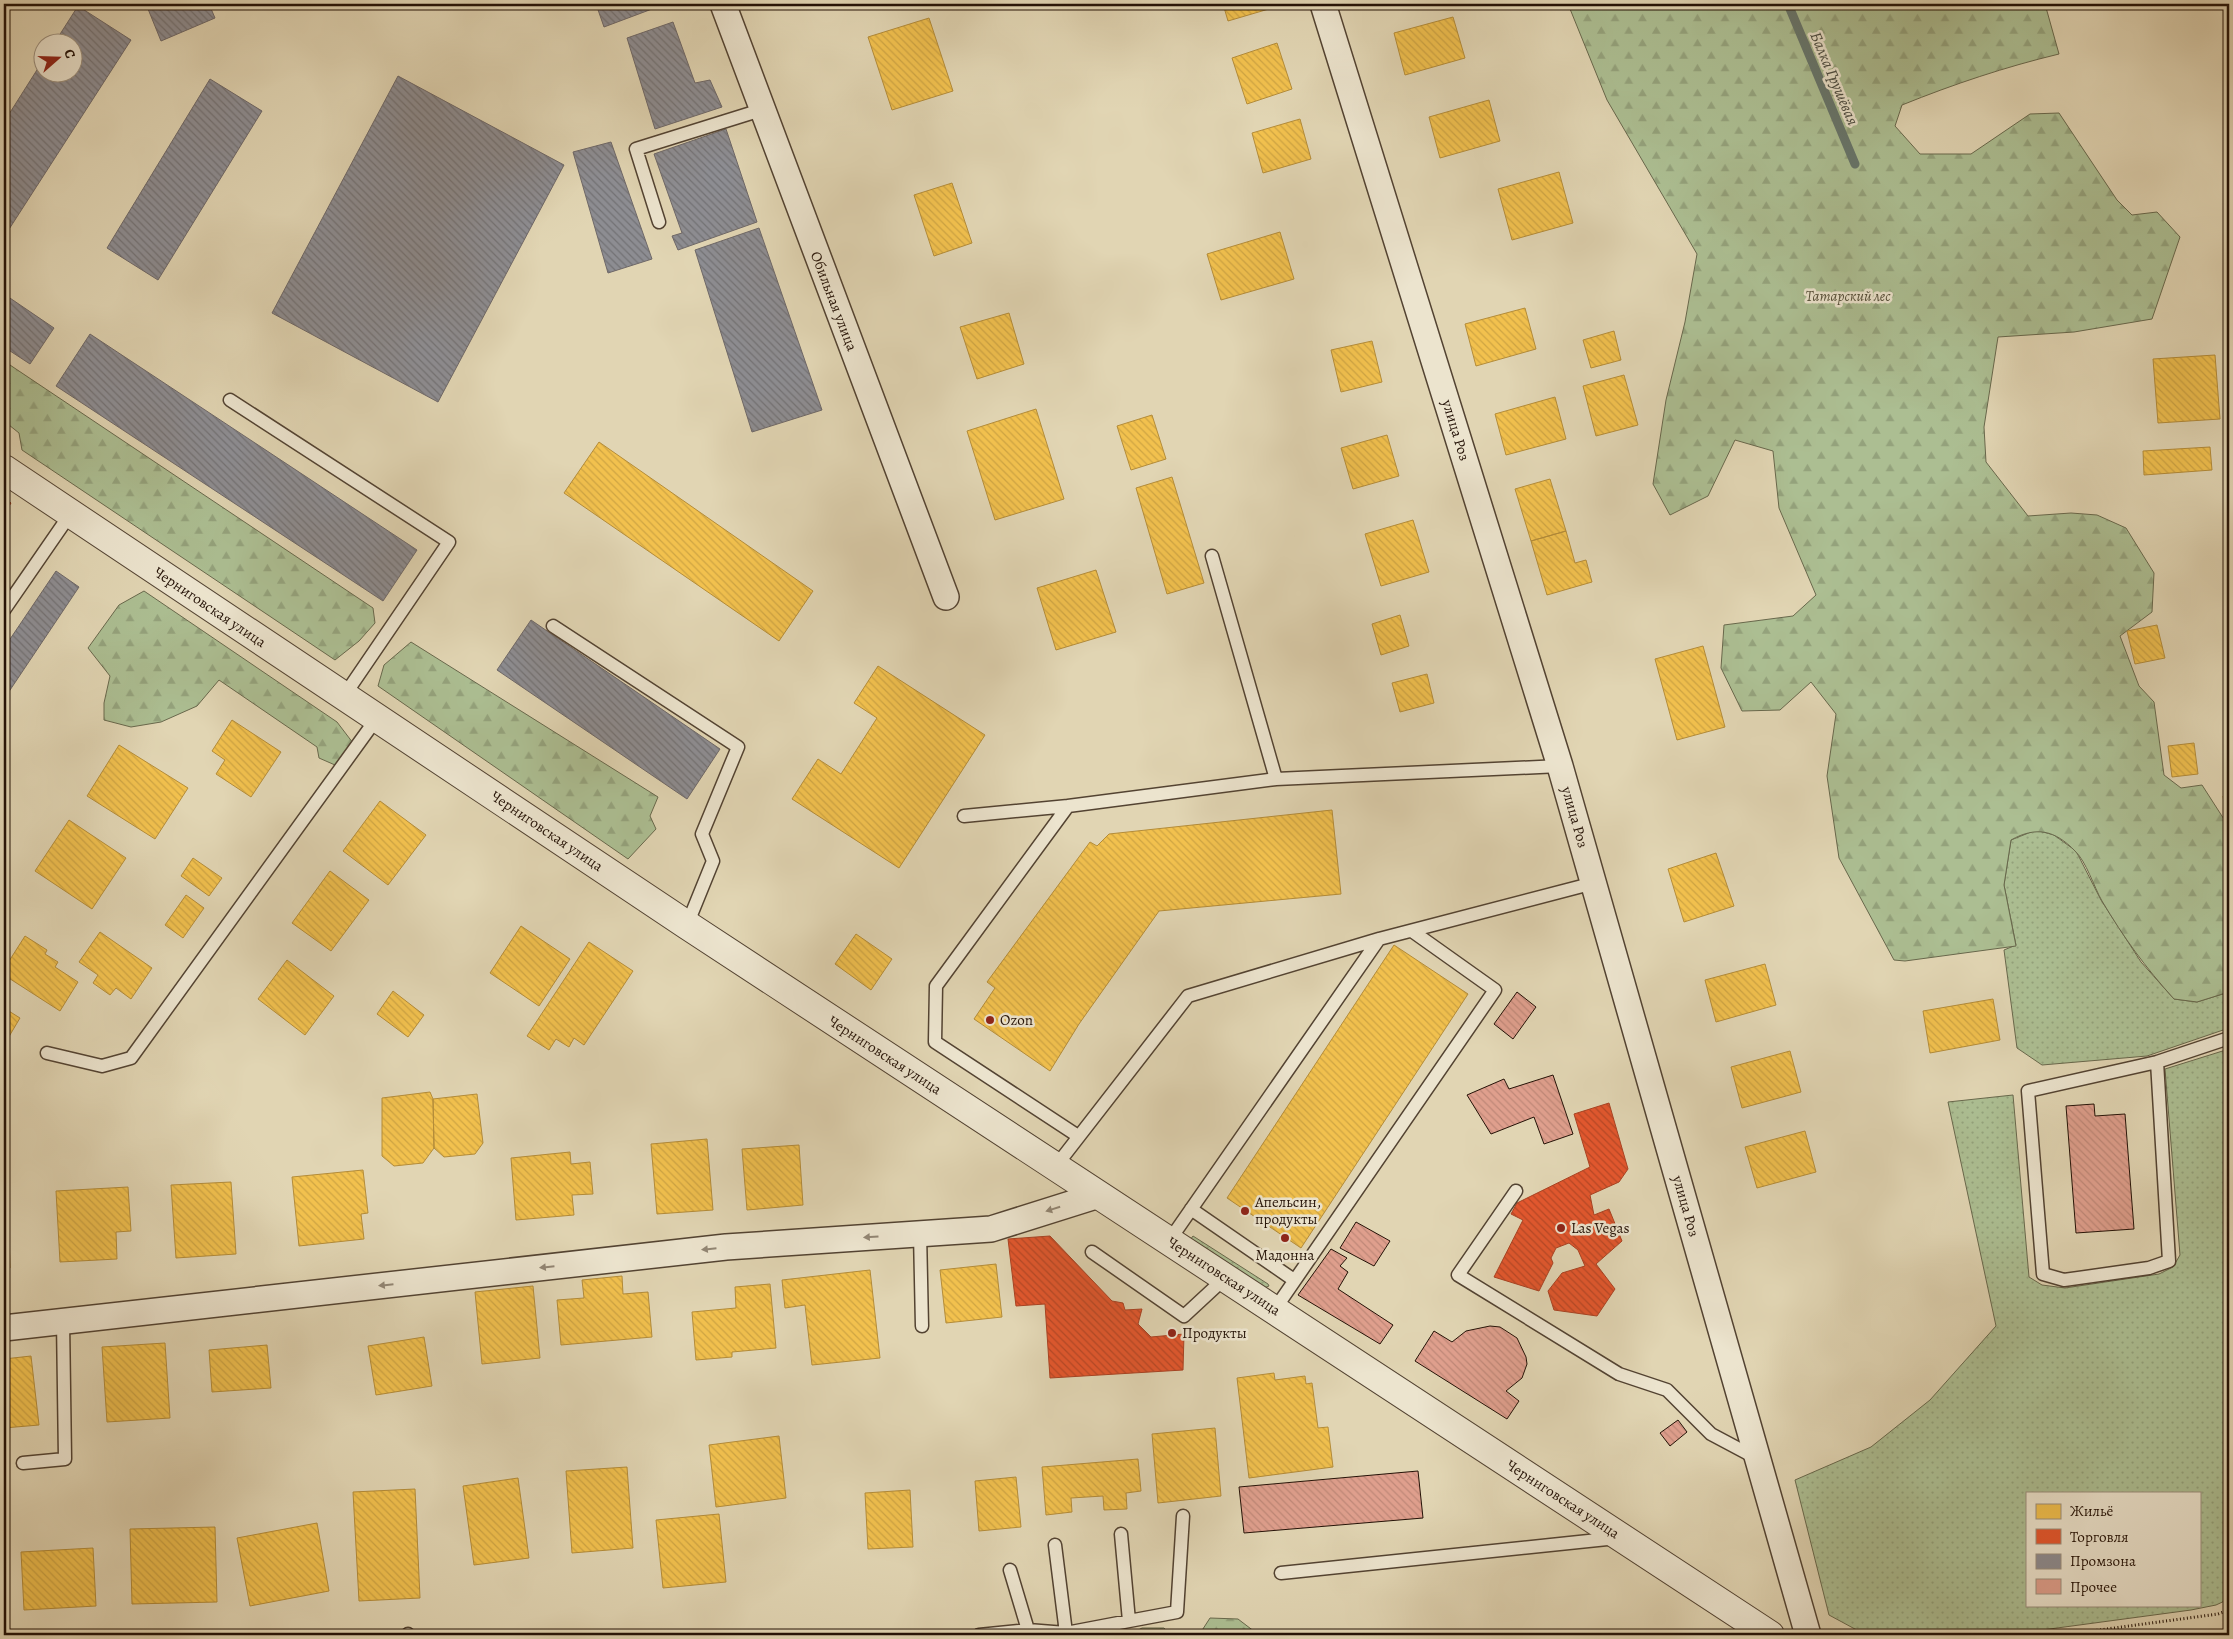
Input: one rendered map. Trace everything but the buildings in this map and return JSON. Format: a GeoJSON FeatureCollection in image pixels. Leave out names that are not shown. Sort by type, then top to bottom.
{"type":"FeatureCollection","features":[{"type":"Feature","properties":{"kind":"street","name":"Обильная улица"},"geometry":{"type":"LineString","coordinates":[[723,4],[946,598]]}},
{"type":"Feature","properties":{"kind":"street","name":"улица Роз"},"geometry":{"type":"LineString","coordinates":[[1323,4],[1560,766],[1808,1635]]}},
{"type":"Feature","properties":{"kind":"street","name":"Черниговская улица"},"geometry":{"type":"LineString","coordinates":[[4,469],[687,925],[1770,1635]]}},
{"type":"Feature","properties":{"kind":"street"},"geometry":{"type":"LineString","coordinates":[[4,1328],[716,1248],[991,1228],[1099,1195]]}},
{"type":"Feature","properties":{"kind":"lane"},"geometry":{"type":"LineString","coordinates":[[659,222],[636,149],[762,110]]}},
{"type":"Feature","properties":{"kind":"lane"},"geometry":{"type":"LineString","coordinates":[[230,400],[449,542],[344,696]]}},
{"type":"Feature","properties":{"kind":"lane"},"geometry":{"type":"LineString","coordinates":[[4,610],[71,513]]}},
{"type":"Feature","properties":{"kind":"lane"},"geometry":{"type":"LineString","coordinates":[[1212,556],[1276,779]]}},
{"type":"Feature","properties":{"kind":"lane"},"geometry":{"type":"LineString","coordinates":[[552,626],[738,747],[702,834],[713,861],[687,925]]}},
{"type":"Feature","properties":{"kind":"lane"},"geometry":{"type":"LineString","coordinates":[[48,1053],[102,1066],[131,1058],[377,718]]}},
{"type":"Feature","properties":{"kind":"lane"},"geometry":{"type":"LineString","coordinates":[[964,816],[1068,806],[1276,779],[1560,766]]}},
{"type":"Feature","properties":{"kind":"lane"},"geometry":{"type":"LineString","coordinates":[[1068,806],[936,986],[935,1042],[1078,1136]]}},
{"type":"Feature","properties":{"kind":"lane"},"geometry":{"type":"LineString","coordinates":[[1056,1166],[1188,996],[1412,930],[1594,883]]}},
{"type":"Feature","properties":{"kind":"lane"},"geometry":{"type":"LineString","coordinates":[[1274,1309],[1495,990],[1412,930]]}},
{"type":"Feature","properties":{"kind":"lane"},"geometry":{"type":"LineString","coordinates":[[1169,1241],[1379,940]]}},
{"type":"Feature","properties":{"kind":"lane"},"geometry":{"type":"LineString","coordinates":[[2157,1062],[2169,1261],[2149,1268],[2064,1280],[2043,1274],[2028,1091],[2157,1062],[2229,1038]]}},
{"type":"Feature","properties":{"kind":"lane"},"geometry":{"type":"LineString","coordinates":[[1516,1192],[1458,1275],[1619,1374],[1667,1390],[1711,1434],[1758,1459]]}},
{"type":"Feature","properties":{"kind":"lane"},"geometry":{"type":"LineString","coordinates":[[1191,1210],[1294,1280]]}},
{"type":"Feature","properties":{"kind":"lane"},"geometry":{"type":"LineString","coordinates":[[920,1233],[922,1326]]}},
{"type":"Feature","properties":{"kind":"lane"},"geometry":{"type":"LineString","coordinates":[[1092,1252],[1184,1316],[1225,1278]]}},
{"type":"Feature","properties":{"kind":"lane"},"geometry":{"type":"LineString","coordinates":[[23,1463],[65,1459],[63,1321]]}},
{"type":"Feature","properties":{"kind":"lane"},"geometry":{"type":"LineString","coordinates":[[979,1635],[1028,1630],[1066,1634],[1177,1612],[1183,1516]]}},
{"type":"Feature","properties":{"kind":"lane"},"geometry":{"type":"LineString","coordinates":[[1121,1534],[1129,1620]]}},
{"type":"Feature","properties":{"kind":"lane"},"geometry":{"type":"LineString","coordinates":[[1281,1573],[1622,1538]]}},
{"type":"Feature","properties":{"kind":"lane"},"geometry":{"type":"LineString","coordinates":[[1055,1545],[1066,1634]]}},
{"type":"Feature","properties":{"kind":"lane"},"geometry":{"type":"LineString","coordinates":[[1010,1570],[1028,1630]]}},
{"type":"Feature","properties":{"kind":"path"},"geometry":{"type":"LineString","coordinates":[[2062,1635],[2218,1614],[2229,1610]]}},
{"type":"Feature","properties":{"kind":"green space","name":"Татарский лес"},"geometry":{"type":"Polygon","coordinates":[[[1568,4],[2045,4],[2059,54],[1980,76],[1902,105],[1895,126],[1920,154],[1971,154],[2030,114],[2059,113],[2117,200],[2132,215],[2157,212],[2180,237],[2152,319],[2074,332],[1998,337],[1984,427],[1986,462],[2028,516],[2071,513],[2097,515],[2126,528],[2154,573],[2152,612],[2120,636],[2139,686],[2154,702],[2164,775],[2181,788],[2202,785],[2229,827],[2229,992],[2197,1002],[2174,999],[2144,964],[2118,927],[2102,901],[2079,855],[2060,838],[2045,832],[2029,833],[2011,840],[2004,885],[2016,946],[1905,961],[1894,960],[1839,858],[1827,776],[1836,714],[1811,682],[1780,710],[1742,711],[1721,668],[1724,625],[1793,616],[1816,595],[1779,508],[1773,451],[1735,440],[1708,496],[1670,515],[1653,484],[1666,400],[1685,322],[1697,254],[1607,100],[1568,4]]]}},
{"type":"Feature","properties":{"kind":"green space"},"geometry":{"type":"Polygon","coordinates":[[[4,361],[373,608],[375,623],[359,641],[335,660],[22,450],[19,433],[4,421],[4,361]]]}},
{"type":"Feature","properties":{"kind":"green space"},"geometry":{"type":"Polygon","coordinates":[[[144,591],[337,722],[353,743],[335,765],[319,758],[317,747],[219,680],[197,706],[161,722],[131,727],[104,720],[104,703],[110,676],[88,648],[119,605],[144,591]]]}},
{"type":"Feature","properties":{"kind":"green space"},"geometry":{"type":"Polygon","coordinates":[[[411,642],[658,797],[650,816],[656,829],[628,859],[378,686],[384,665],[411,642]]]}},
{"type":"Feature","properties":{"kind":"green space"},"geometry":{"type":"Polygon","coordinates":[[[2036,830],[2054,835],[2076,851],[2101,900],[2141,962],[2174,999],[2197,1002],[2229,992],[2229,1028],[2147,1056],[2042,1065],[2017,1048],[2004,950],[2016,945],[2004,885],[2011,840],[2036,830]]]}},
{"type":"Feature","properties":{"kind":"green space"},"geometry":{"type":"Polygon","coordinates":[[[2229,1049],[2229,1599],[2216,1605],[2191,1610],[2005,1635],[1866,1635],[1829,1615],[1795,1480],[1871,1447],[1930,1400],[1996,1326],[1948,1102],[2013,1095],[2029,1277],[2042,1285],[2065,1288],[2159,1274],[2173,1267],[2180,1255],[2165,1069],[2229,1049]]]}},
{"type":"Feature","properties":{"kind":"green space"},"geometry":{"type":"Polygon","coordinates":[[[1193,1236],[1269,1286],[1264,1288],[1190,1240],[1193,1236]]]}},
{"type":"Feature","properties":{"kind":"green space"},"geometry":{"type":"Polygon","coordinates":[[[1210,1618],[1238,1619],[1259,1635],[1199,1635],[1210,1618]]]}},
{"type":"Feature","properties":{"kind":"green space"},"geometry":{"type":"Polygon","coordinates":[[[1142,1628],[1164,1628],[1171,1635],[1129,1635],[1142,1628]]]}},
{"type":"Feature","properties":{"kind":"waterway","name":"Балка Грушёвая"},"geometry":{"type":"LineString","coordinates":[[1788,4],[1855,164]]}},
{"type":"Feature","properties":{"kind":"place","name":"Ozon"},"geometry":{"type":"Point","coordinates":[990,1020]}},
{"type":"Feature","properties":{"kind":"place","name":"Апельсин, продукты"},"geometry":{"type":"Point","coordinates":[1245,1211]}},
{"type":"Feature","properties":{"kind":"place","name":"Las Vegas"},"geometry":{"type":"Point","coordinates":[1561,1228]}},
{"type":"Feature","properties":{"kind":"place","name":"Мадонна"},"geometry":{"type":"Point","coordinates":[1285,1238]}},
{"type":"Feature","properties":{"kind":"place","name":"Продукты"},"geometry":{"type":"Point","coordinates":[1172,1333]}}]}
